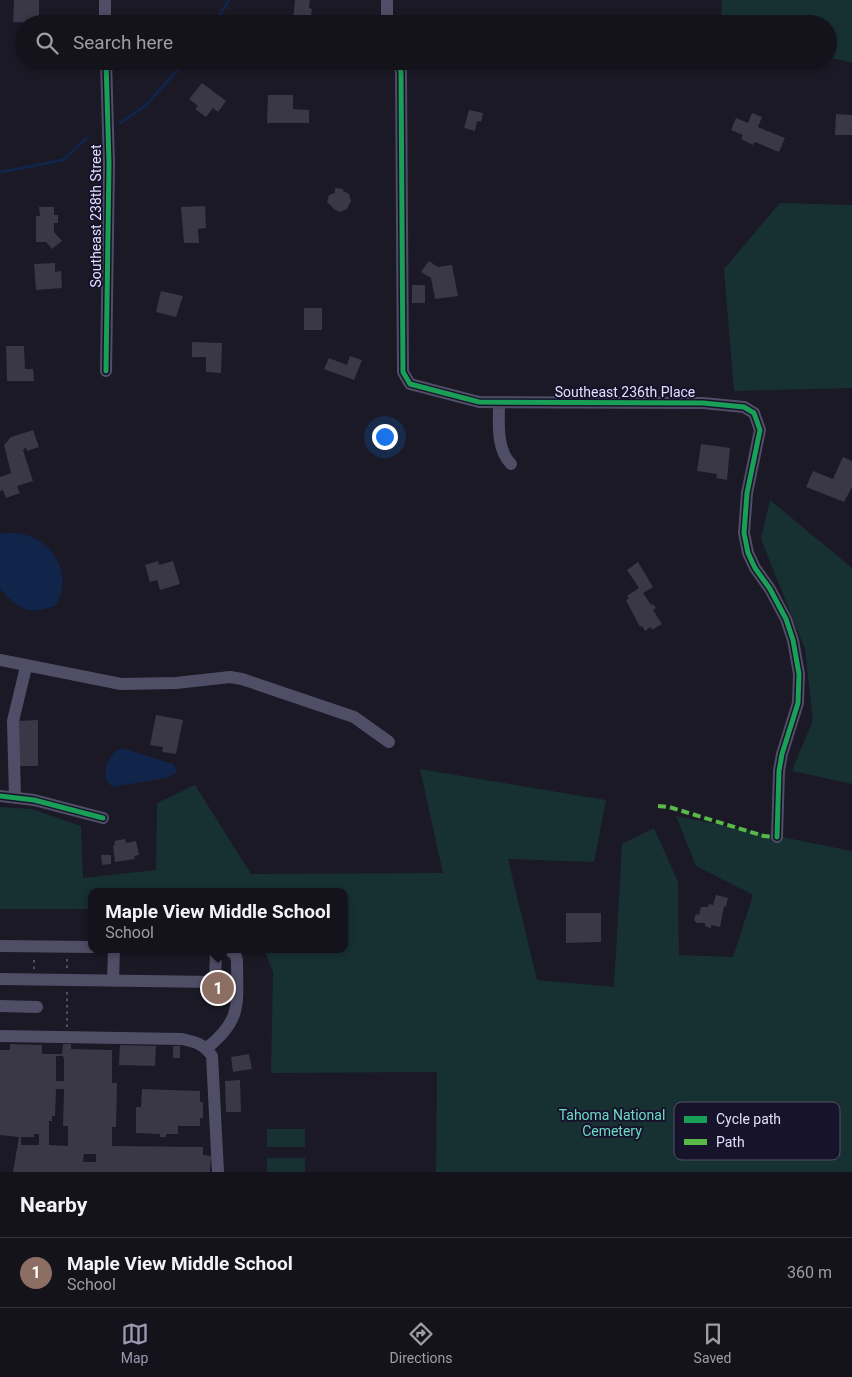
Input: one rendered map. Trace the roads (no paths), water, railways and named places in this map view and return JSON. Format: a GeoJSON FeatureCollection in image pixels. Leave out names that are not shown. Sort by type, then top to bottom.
{"type":"FeatureCollection","features":[{"type":"Feature","properties":{"kind":"street"},"geometry":{"type":"LineString","coordinates":[[105,0],[105,15]]}},
{"type":"Feature","properties":{"kind":"street"},"geometry":{"type":"LineString","coordinates":[[387,0],[387,15]]}},
{"type":"Feature","properties":{"kind":"street","name":"Southeast 238th Street"},"geometry":{"type":"LineString","coordinates":[[106,70],[108,164],[106,371]]}},
{"type":"Feature","properties":{"kind":"street","name":"Southeast 236th Place"},"geometry":{"type":"LineString","coordinates":[[401,70],[402,372],[410,384],[478,402],[703,403],[744,408],[754,413],[760,430],[747,493],[744,533],[748,553],[755,568],[770,588],[786,619],[793,640],[799,674],[798,703],[782,754],[777,837]]}},
{"type":"Feature","properties":{"kind":"street"},"geometry":{"type":"LineString","coordinates":[[499,403],[503,453],[511,464]]}},
{"type":"Feature","properties":{"kind":"street"},"geometry":{"type":"LineString","coordinates":[[0,660],[26,667],[121,684],[176,683],[230,677],[242,679],[299,700],[342,711],[354,717],[389,742]]}},
{"type":"Feature","properties":{"kind":"street"},"geometry":{"type":"LineString","coordinates":[[15,798],[13,721],[26,667]]}},
{"type":"Feature","properties":{"kind":"street"},"geometry":{"type":"LineString","coordinates":[[0,796],[34,800],[103,818]]}},
{"type":"Feature","properties":{"kind":"street"},"geometry":{"type":"LineString","coordinates":[[0,946],[88,947]]}},
{"type":"Feature","properties":{"kind":"street"},"geometry":{"type":"LineString","coordinates":[[114,953],[114,981]]}},
{"type":"Feature","properties":{"kind":"street"},"geometry":{"type":"LineString","coordinates":[[0,979],[215,982],[216,953]]}},
{"type":"Feature","properties":{"kind":"street"},"geometry":{"type":"LineString","coordinates":[[207,1048],[222,1036],[234,1017],[237,1008],[237,960],[234,953]]}},
{"type":"Feature","properties":{"kind":"street"},"geometry":{"type":"LineString","coordinates":[[0,1006],[37,1007]]}},
{"type":"Feature","properties":{"kind":"street"},"geometry":{"type":"LineString","coordinates":[[0,1036],[182,1039],[199,1043],[207,1048],[212,1056],[218,1172]]}},
{"type":"Feature","properties":{"kind":"water"},"geometry":{"type":"Polygon","coordinates":[[[15,533],[29,536],[42,543],[52,552],[59,564],[62,577],[61,591],[55,606],[38,610],[25,609],[13,602],[0,589],[0,534],[15,533]]]}},
{"type":"Feature","properties":{"kind":"water"},"geometry":{"type":"Polygon","coordinates":[[[122,748],[173,764],[177,770],[176,773],[167,778],[112,787],[105,778],[106,769],[109,760],[115,752],[122,748]]]}},
{"type":"Feature","properties":{"kind":"waterway"},"geometry":{"type":"LineString","coordinates":[[220,15],[229,0]]}},
{"type":"Feature","properties":{"kind":"waterway"},"geometry":{"type":"LineString","coordinates":[[120,123],[145,106],[178,70]]}},
{"type":"Feature","properties":{"kind":"waterway"},"geometry":{"type":"LineString","coordinates":[[0,172],[63,160],[87,138]]}},
{"type":"Feature","properties":{"kind":"place","name":"Maple View Middle School"},"geometry":{"type":"Point","coordinates":[218,988]}},
{"type":"Feature","properties":{"kind":"park label","name":"Tahoma National Cemetery"},"geometry":{"type":"Point","coordinates":[612,1124]}}]}
